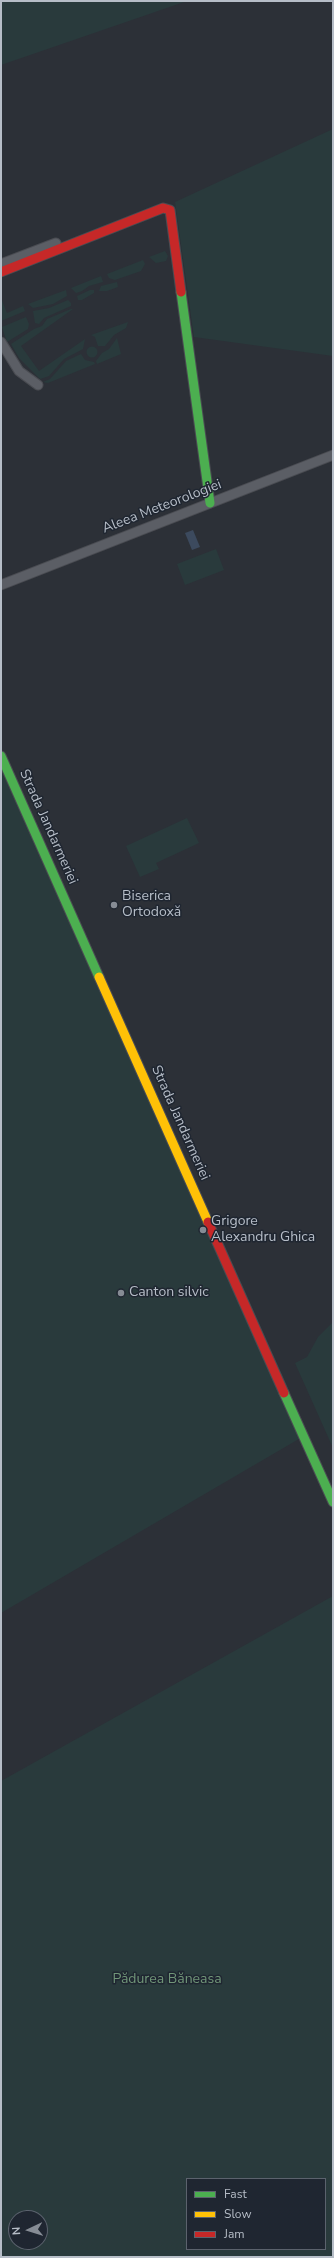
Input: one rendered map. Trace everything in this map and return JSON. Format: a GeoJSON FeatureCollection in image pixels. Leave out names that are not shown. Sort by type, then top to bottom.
{"type":"FeatureCollection","features":[{"type":"Feature","properties":{"kind":"street"},"geometry":{"type":"LineString","coordinates":[[1,272],[156,210],[163,208],[170,210],[210,503]]}},
{"type":"Feature","properties":{"kind":"street"},"geometry":{"type":"LineString","coordinates":[[1,264],[56,243]]}},
{"type":"Feature","properties":{"kind":"street"},"geometry":{"type":"LineString","coordinates":[[1,342],[20,371],[38,385]]}},
{"type":"Feature","properties":{"kind":"street","name":"Aleea Meteorologiei"},"geometry":{"type":"LineString","coordinates":[[1,585],[333,455]]}},
{"type":"Feature","properties":{"kind":"street","name":"Strada Jandarmeriei"},"geometry":{"type":"LineString","coordinates":[[1,756],[333,1502]]}},
{"type":"Feature","properties":{"kind":"green space"},"geometry":{"type":"Polygon","coordinates":[[[1,1],[187,1],[1,65],[1,1]]]}},
{"type":"Feature","properties":{"kind":"green space"},"geometry":{"type":"Polygon","coordinates":[[[333,129],[333,356],[194,337],[175,202],[333,129]]]}},
{"type":"Feature","properties":{"kind":"green space"},"geometry":{"type":"Polygon","coordinates":[[[165,251],[168,256],[166,261],[156,263],[149,257],[165,251]]]}},
{"type":"Feature","properties":{"kind":"green space"},"geometry":{"type":"Polygon","coordinates":[[[143,260],[145,264],[141,271],[115,280],[109,278],[107,274],[143,260]]]}},
{"type":"Feature","properties":{"kind":"green space"},"geometry":{"type":"Polygon","coordinates":[[[101,276],[103,282],[89,286],[82,291],[76,293],[71,288],[101,276]]]}},
{"type":"Feature","properties":{"kind":"green space"},"geometry":{"type":"Polygon","coordinates":[[[117,282],[118,287],[107,291],[99,291],[101,286],[117,282]]]}},
{"type":"Feature","properties":{"kind":"green space"},"geometry":{"type":"Polygon","coordinates":[[[66,290],[67,296],[53,304],[33,308],[28,304],[66,290]]]}},
{"type":"Feature","properties":{"kind":"green space"},"geometry":{"type":"Polygon","coordinates":[[[90,290],[94,290],[94,293],[82,300],[78,300],[77,296],[90,290]]]}},
{"type":"Feature","properties":{"kind":"green space"},"geometry":{"type":"Polygon","coordinates":[[[1,298],[7,313],[23,306],[25,311],[1,321],[1,298]]]}},
{"type":"Feature","properties":{"kind":"green space"},"geometry":{"type":"Polygon","coordinates":[[[68,300],[71,303],[71,306],[44,318],[39,324],[35,323],[33,311],[49,308],[68,300]]]}},
{"type":"Feature","properties":{"kind":"green space"},"geometry":{"type":"Polygon","coordinates":[[[73,309],[21,346],[39,371],[85,339],[83,349],[64,359],[49,376],[40,379],[19,358],[11,344],[34,329],[42,326],[47,319],[73,309]]]}},
{"type":"Feature","properties":{"kind":"green space"},"geometry":{"type":"Polygon","coordinates":[[[26,317],[29,324],[28,329],[7,342],[2,327],[26,317]]]}},
{"type":"Feature","properties":{"kind":"green space"},"geometry":{"type":"Polygon","coordinates":[[[128,322],[126,328],[114,335],[105,346],[98,346],[95,337],[91,335],[128,322]]]}},
{"type":"Feature","properties":{"kind":"green space"},"geometry":{"type":"Polygon","coordinates":[[[117,338],[121,354],[97,364],[96,361],[102,353],[109,349],[117,338]]]}},
{"type":"Feature","properties":{"kind":"green space"},"geometry":{"type":"Polygon","coordinates":[[[92,346],[96,348],[98,352],[96,356],[92,358],[88,356],[86,352],[88,348],[92,346]]]}},
{"type":"Feature","properties":{"kind":"green space"},"geometry":{"type":"Polygon","coordinates":[[[81,354],[85,360],[94,362],[95,364],[48,383],[43,382],[50,379],[66,361],[81,354]]]}},
{"type":"Feature","properties":{"kind":"green space"},"geometry":{"type":"Polygon","coordinates":[[[216,549],[224,570],[185,585],[177,564],[216,549]]]}},
{"type":"Feature","properties":{"kind":"green space"},"geometry":{"type":"Polygon","coordinates":[[[1,755],[304,1436],[1,1613],[1,755]]]}},
{"type":"Feature","properties":{"kind":"green space"},"geometry":{"type":"Polygon","coordinates":[[[187,818],[199,843],[156,863],[159,869],[140,877],[126,846],[187,818]]]}},
{"type":"Feature","properties":{"kind":"green space"},"geometry":{"type":"Polygon","coordinates":[[[333,1322],[333,1448],[295,1363],[307,1357],[318,1337],[333,1322]]]}},
{"type":"Feature","properties":{"kind":"green space","name":"Pădurea Băneasa"},"geometry":{"type":"Polygon","coordinates":[[[333,1596],[333,2257],[1,2257],[1,1781],[333,1596]]]}},
{"type":"Feature","properties":{"kind":"water"},"geometry":{"type":"Polygon","coordinates":[[[193,530],[200,547],[192,550],[185,533],[193,530]]]}},
{"type":"Feature","properties":{"kind":"traffic: fast"},"geometry":{"type":"LineString","coordinates":[[181,292],[210,503]]}},
{"type":"Feature","properties":{"kind":"traffic: fast"},"geometry":{"type":"LineString","coordinates":[[1,756],[99,977]]}},
{"type":"Feature","properties":{"kind":"traffic: fast"},"geometry":{"type":"LineString","coordinates":[[284,1393],[333,1502]]}},
{"type":"Feature","properties":{"kind":"traffic: slow"},"geometry":{"type":"LineString","coordinates":[[99,977],[208,1222]]}},
{"type":"Feature","properties":{"kind":"traffic: jam"},"geometry":{"type":"LineString","coordinates":[[1,272],[163,208],[170,210],[181,292]]}},
{"type":"Feature","properties":{"kind":"traffic: jam"},"geometry":{"type":"LineString","coordinates":[[208,1222],[284,1393]]}},
{"type":"Feature","properties":{"kind":"place","name":"Biserica Ortodoxă"},"geometry":{"type":"Point","coordinates":[114,905]}},
{"type":"Feature","properties":{"kind":"place","name":"Grigore Alexandru Ghica"},"geometry":{"type":"Point","coordinates":[203,1230]}},
{"type":"Feature","properties":{"kind":"place","name":"Canton silvic"},"geometry":{"type":"Point","coordinates":[121,1293]}}]}
